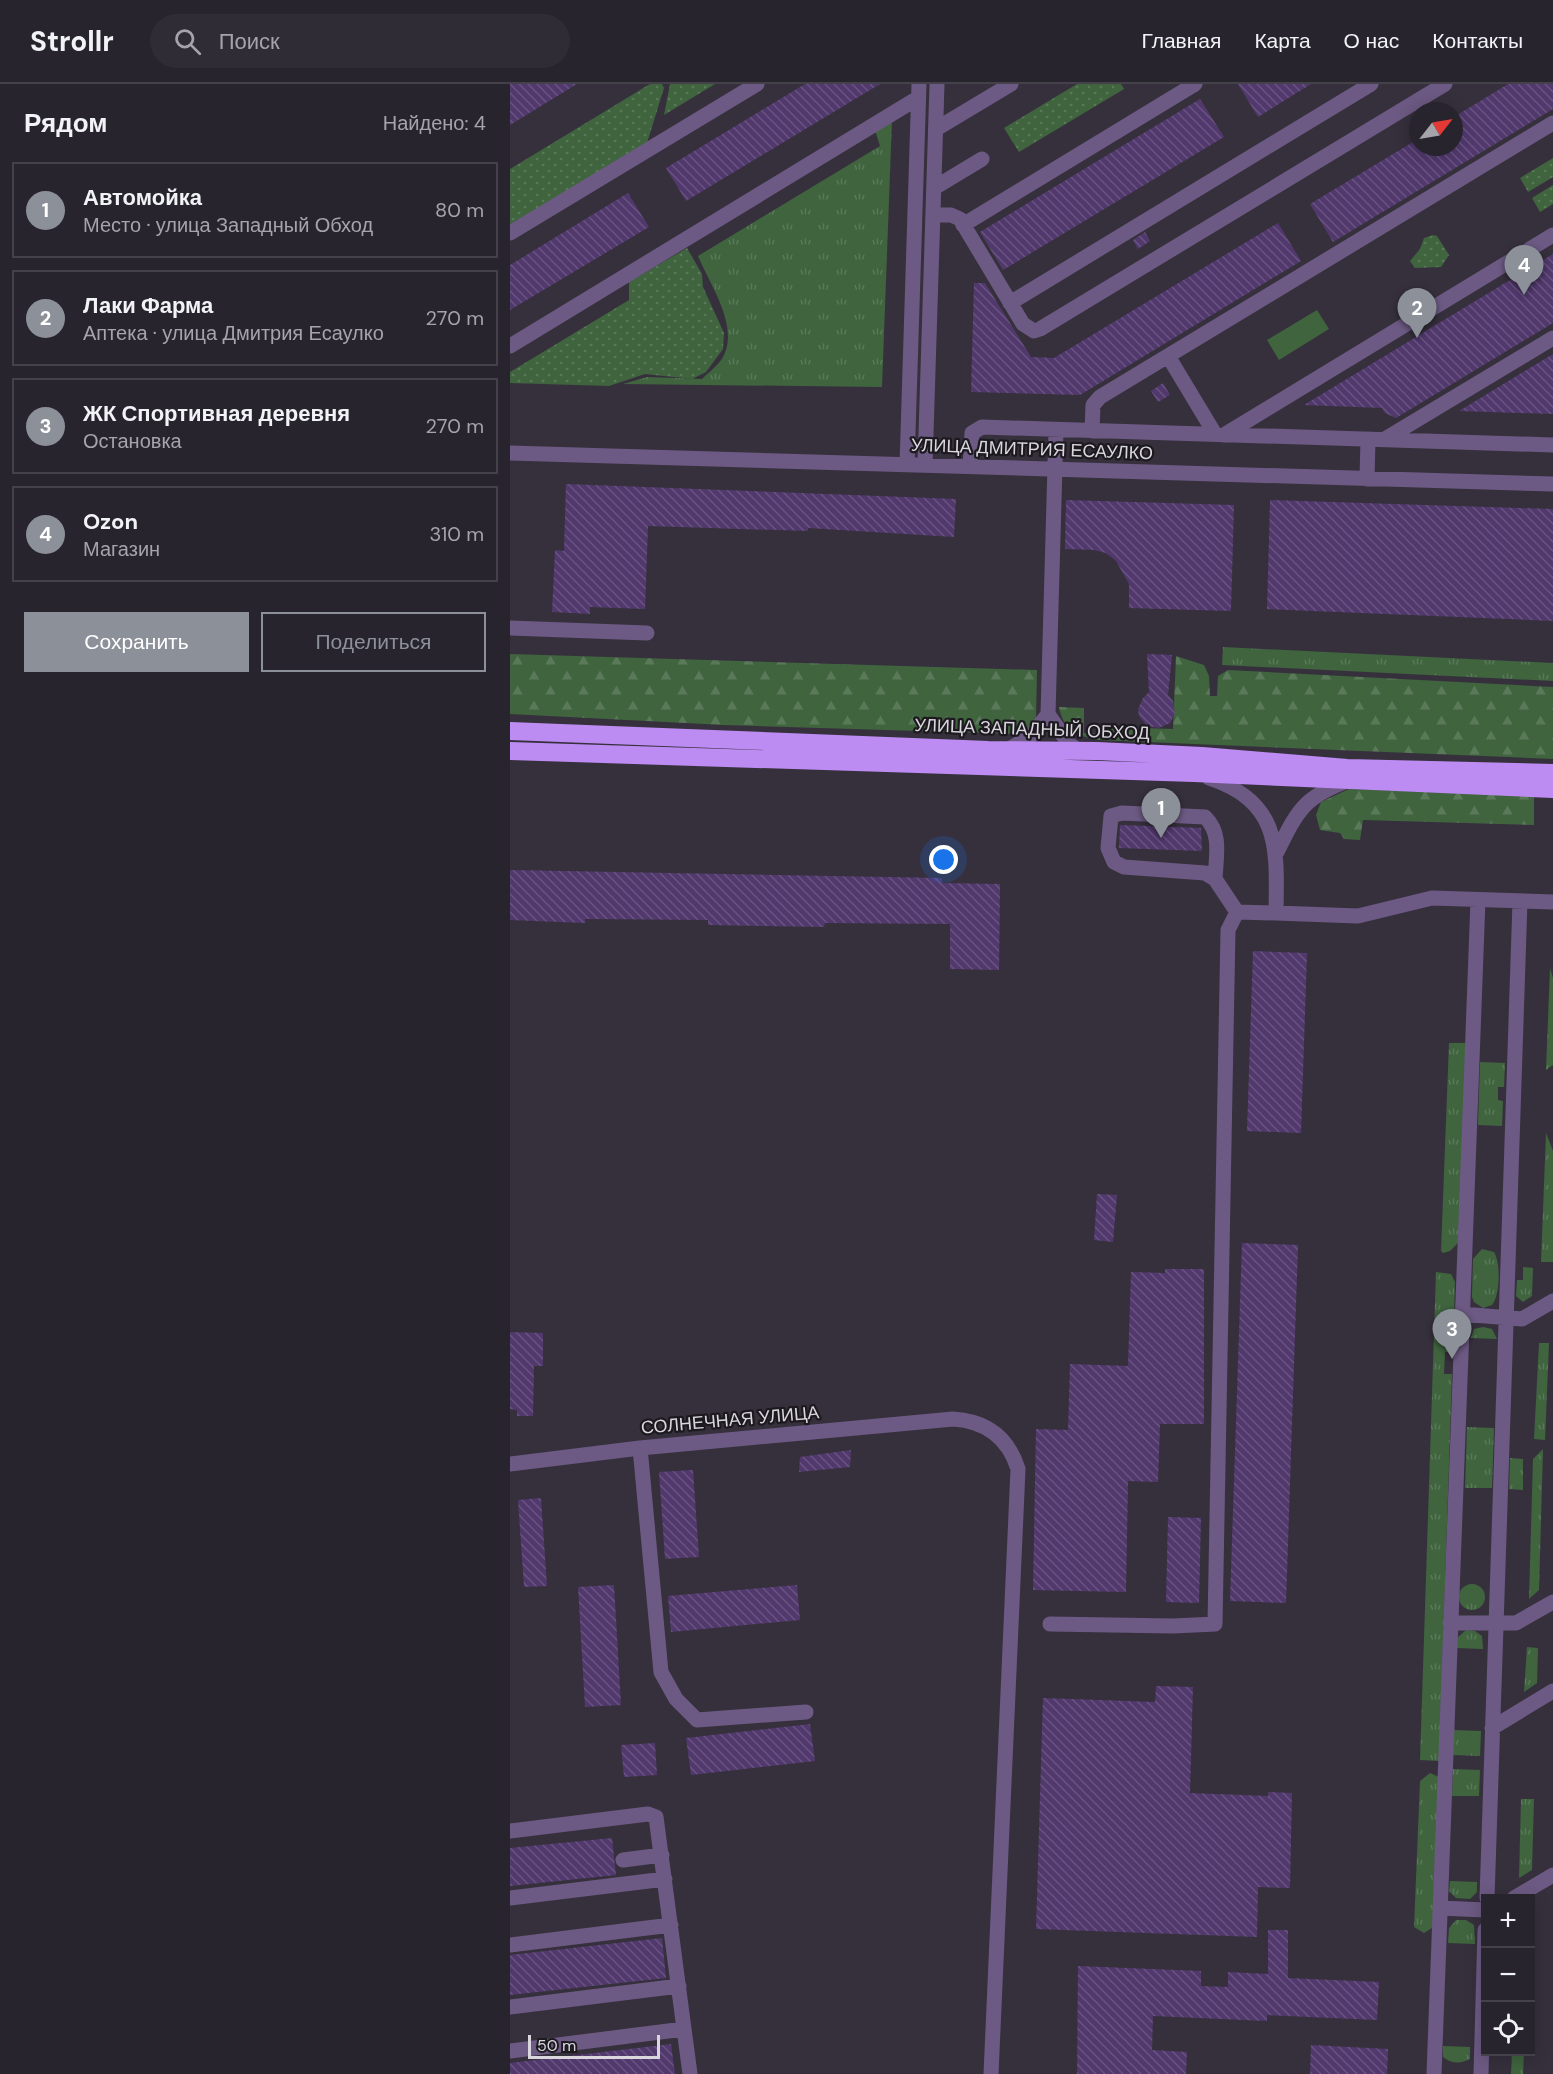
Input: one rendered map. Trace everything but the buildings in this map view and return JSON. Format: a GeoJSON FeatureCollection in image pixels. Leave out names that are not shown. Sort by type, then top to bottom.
{"type":"FeatureCollection","features":[{"type":"Feature","properties":{"kind":"highway","name":"УЛИЦА ЗАПАДНЫЙ ОБХОД"},"geometry":{"type":"LineString","coordinates":[[510,731],[1202,756],[1347,768],[1553,773]]}},
{"type":"Feature","properties":{"kind":"highway"},"geometry":{"type":"LineString","coordinates":[[510,751],[1194,773],[1553,789]]}},
{"type":"Feature","properties":{"kind":"street"},"geometry":{"type":"LineString","coordinates":[[510,233],[757,84]]}},
{"type":"Feature","properties":{"kind":"street"},"geometry":{"type":"LineString","coordinates":[[925,465],[937,84]]}},
{"type":"Feature","properties":{"kind":"street"},"geometry":{"type":"LineString","coordinates":[[936,129],[1011,84]]}},
{"type":"Feature","properties":{"kind":"street"},"geometry":{"type":"LineString","coordinates":[[963,225],[1195,84]]}},
{"type":"Feature","properties":{"kind":"street"},"geometry":{"type":"LineString","coordinates":[[1010,303],[1371,84]]}},
{"type":"Feature","properties":{"kind":"street"},"geometry":{"type":"LineString","coordinates":[[933,215],[956,216],[1027,329],[1040,329],[1445,84]]}},
{"type":"Feature","properties":{"kind":"street"},"geometry":{"type":"LineString","coordinates":[[510,346],[919,91]]}},
{"type":"Feature","properties":{"kind":"street"},"geometry":{"type":"LineString","coordinates":[[907,465],[919,91]]}},
{"type":"Feature","properties":{"kind":"street"},"geometry":{"type":"LineString","coordinates":[[1092,431],[1093,405],[1096,400],[1553,123]]}},
{"type":"Feature","properties":{"kind":"street"},"geometry":{"type":"LineString","coordinates":[[934,188],[982,159]]}},
{"type":"Feature","properties":{"kind":"street"},"geometry":{"type":"LineString","coordinates":[[1219,434],[1553,236]]}},
{"type":"Feature","properties":{"kind":"street"},"geometry":{"type":"LineString","coordinates":[[1385,440],[1553,338]]}},
{"type":"Feature","properties":{"kind":"street"},"geometry":{"type":"LineString","coordinates":[[1168,356],[1198,395],[1219,434]]}},
{"type":"Feature","properties":{"kind":"street"},"geometry":{"type":"LineString","coordinates":[[970,467],[971,439],[976,429],[1553,445]]}},
{"type":"Feature","properties":{"kind":"street"},"geometry":{"type":"LineString","coordinates":[[1006,750],[1031,736],[1048,714],[1056,430]]}},
{"type":"Feature","properties":{"kind":"street"},"geometry":{"type":"LineString","coordinates":[[1367,479],[1368,439]]}},
{"type":"Feature","properties":{"kind":"street","name":"УЛИЦА ДМИТРИЯ ЕСАУЛКО"},"geometry":{"type":"LineString","coordinates":[[510,453],[1553,484]]}},
{"type":"Feature","properties":{"kind":"street"},"geometry":{"type":"LineString","coordinates":[[510,628],[647,633]]}},
{"type":"Feature","properties":{"kind":"street"},"geometry":{"type":"LineString","coordinates":[[1048,714],[1069,744],[1079,751]]}},
{"type":"Feature","properties":{"kind":"street"},"geometry":{"type":"LineString","coordinates":[[1194,773],[1232,785],[1255,803],[1268,826],[1277,852],[1276,913]]}},
{"type":"Feature","properties":{"kind":"street"},"geometry":{"type":"LineString","coordinates":[[1277,852],[1297,811],[1321,791],[1347,781]]}},
{"type":"Feature","properties":{"kind":"street"},"geometry":{"type":"LineString","coordinates":[[1215,879],[1217,837],[1213,824],[1205,817],[1122,813],[1111,816],[1108,848],[1114,862],[1124,867],[1205,873],[1215,879],[1237,912]]}},
{"type":"Feature","properties":{"kind":"street"},"geometry":{"type":"LineString","coordinates":[[1237,912],[1358,916],[1432,898],[1553,902]]}},
{"type":"Feature","properties":{"kind":"street"},"geometry":{"type":"LineString","coordinates":[[1434,2074],[1478,900]]}},
{"type":"Feature","properties":{"kind":"street"},"geometry":{"type":"LineString","coordinates":[[1486,1894],[1520,901]]}},
{"type":"Feature","properties":{"kind":"street"},"geometry":{"type":"LineString","coordinates":[[1050,1624],[1173,1626],[1215,1624],[1228,930],[1237,912]]}},
{"type":"Feature","properties":{"kind":"street"},"geometry":{"type":"LineString","coordinates":[[1462,1314],[1522,1319],[1553,1301]]}},
{"type":"Feature","properties":{"kind":"street","name":"СОЛНЕЧНАЯ УЛИЦА"},"geometry":{"type":"LineString","coordinates":[[510,1464],[640,1448],[954,1419],[972,1420],[1002,1438],[1013,1452],[1018,1469],[991,2074]]}},
{"type":"Feature","properties":{"kind":"street"},"geometry":{"type":"LineString","coordinates":[[640,1448],[661,1672],[676,1698],[697,1719],[806,1712]]}},
{"type":"Feature","properties":{"kind":"street"},"geometry":{"type":"LineString","coordinates":[[1450,1623],[1516,1623],[1553,1602]]}},
{"type":"Feature","properties":{"kind":"street"},"geometry":{"type":"LineString","coordinates":[[1492,1728],[1553,1691]]}},
{"type":"Feature","properties":{"kind":"street"},"geometry":{"type":"LineString","coordinates":[[510,1831],[652,1814],[657,1821],[662,1855],[690,2074]]}},
{"type":"Feature","properties":{"kind":"street"},"geometry":{"type":"LineString","coordinates":[[623,1860],[662,1855]]}},
{"type":"Feature","properties":{"kind":"street"},"geometry":{"type":"LineString","coordinates":[[1522,1894],[1553,1875]]}},
{"type":"Feature","properties":{"kind":"street"},"geometry":{"type":"LineString","coordinates":[[510,1898],[665,1879]]}},
{"type":"Feature","properties":{"kind":"street"},"geometry":{"type":"LineString","coordinates":[[1440,1908],[1481,1910]]}},
{"type":"Feature","properties":{"kind":"street"},"geometry":{"type":"LineString","coordinates":[[510,1946],[671,1925]]}},
{"type":"Feature","properties":{"kind":"street"},"geometry":{"type":"LineString","coordinates":[[1481,2074],[1484,1948]]}},
{"type":"Feature","properties":{"kind":"street"},"geometry":{"type":"LineString","coordinates":[[510,2007],[678,1986]]}},
{"type":"Feature","properties":{"kind":"street"},"geometry":{"type":"LineString","coordinates":[[510,2051],[684,2029]]}},
{"type":"Feature","properties":{"kind":"green space"},"geometry":{"type":"Polygon","coordinates":[[[650,84],[662,84],[664,88],[647,143],[510,225],[510,169],[650,84]]]}},
{"type":"Feature","properties":{"kind":"green space"},"geometry":{"type":"Polygon","coordinates":[[[670,84],[715,84],[664,115],[670,84]]]}},
{"type":"Feature","properties":{"kind":"green space"},"geometry":{"type":"Polygon","coordinates":[[[1077,84],[1121,84],[1124,89],[1019,152],[1004,128],[1077,84]]]}},
{"type":"Feature","properties":{"kind":"green space"},"geometry":{"type":"Polygon","coordinates":[[[892,120],[882,387],[623,384],[647,377],[702,379],[715,367],[722,359],[727,347],[726,320],[698,256],[880,146],[875,130],[892,120]]]}},
{"type":"Feature","properties":{"kind":"green space"},"geometry":{"type":"Polygon","coordinates":[[[1553,158],[1553,177],[1528,192],[1520,178],[1553,158]]]}},
{"type":"Feature","properties":{"kind":"green space"},"geometry":{"type":"Polygon","coordinates":[[[1553,185],[1553,204],[1540,212],[1532,198],[1553,185]]]}},
{"type":"Feature","properties":{"kind":"green space"},"geometry":{"type":"Polygon","coordinates":[[[1437,236],[1449,255],[1441,267],[1415,268],[1410,261],[1420,249],[1424,238],[1437,236]]]}},
{"type":"Feature","properties":{"kind":"green space"},"geometry":{"type":"Polygon","coordinates":[[[687,248],[702,274],[703,287],[724,333],[723,349],[706,372],[692,379],[645,374],[609,386],[510,383],[510,372],[629,300],[629,282],[687,248]]]}},
{"type":"Feature","properties":{"kind":"green space"},"geometry":{"type":"Polygon","coordinates":[[[1317,310],[1329,329],[1279,360],[1267,340],[1317,310]]]}},
{"type":"Feature","properties":{"kind":"green space"},"geometry":{"type":"Polygon","coordinates":[[[1223,647],[1553,663],[1553,681],[1222,665],[1223,647]]]}},
{"type":"Feature","properties":{"kind":"green space"},"geometry":{"type":"Polygon","coordinates":[[[510,654],[1037,670],[1036,720],[1022,734],[724,725],[510,714],[510,654]]]}},
{"type":"Feature","properties":{"kind":"green space"},"geometry":{"type":"Polygon","coordinates":[[[1176,656],[1204,665],[1209,676],[1210,696],[1217,696],[1218,676],[1228,670],[1553,687],[1553,759],[1099,740],[1072,731],[1064,721],[1059,707],[1084,708],[1084,733],[1107,733],[1107,727],[1173,729],[1176,656]]]}},
{"type":"Feature","properties":{"kind":"green space"},"geometry":{"type":"Polygon","coordinates":[[[1349,789],[1534,796],[1534,825],[1363,820],[1360,840],[1344,839],[1340,833],[1320,830],[1316,815],[1321,802],[1349,789]]]}},
{"type":"Feature","properties":{"kind":"green space"},"geometry":{"type":"Polygon","coordinates":[[[1550,968],[1553,978],[1553,1065],[1546,1070],[1550,968]]]}},
{"type":"Feature","properties":{"kind":"green space"},"geometry":{"type":"Polygon","coordinates":[[[1449,1043],[1467,1043],[1459,1242],[1450,1251],[1443,1253],[1441,1251],[1449,1043]]]}},
{"type":"Feature","properties":{"kind":"green space"},"geometry":{"type":"Polygon","coordinates":[[[1480,1062],[1505,1063],[1504,1087],[1498,1087],[1498,1100],[1503,1101],[1502,1126],[1478,1125],[1480,1062]]]}},
{"type":"Feature","properties":{"kind":"green space"},"geometry":{"type":"Polygon","coordinates":[[[1546,1133],[1553,1151],[1553,1262],[1541,1262],[1546,1133]]]}},
{"type":"Feature","properties":{"kind":"green space"},"geometry":{"type":"Polygon","coordinates":[[[1482,1249],[1494,1252],[1499,1271],[1495,1301],[1492,1305],[1483,1308],[1474,1302],[1472,1297],[1473,1259],[1482,1249]]]}},
{"type":"Feature","properties":{"kind":"green space"},"geometry":{"type":"Polygon","coordinates":[[[1523,1267],[1533,1268],[1532,1296],[1523,1302],[1516,1296],[1517,1280],[1523,1280],[1523,1267]]]}},
{"type":"Feature","properties":{"kind":"green space"},"geometry":{"type":"Polygon","coordinates":[[[1436,1272],[1451,1274],[1455,1282],[1453,1352],[1445,1352],[1444,1374],[1452,1374],[1439,1761],[1420,1760],[1436,1272]]]}},
{"type":"Feature","properties":{"kind":"green space"},"geometry":{"type":"Polygon","coordinates":[[[1483,1327],[1492,1329],[1497,1339],[1471,1338],[1474,1329],[1483,1327]]]}},
{"type":"Feature","properties":{"kind":"green space"},"geometry":{"type":"Polygon","coordinates":[[[1539,1343],[1549,1343],[1545,1440],[1534,1439],[1539,1343]]]}},
{"type":"Feature","properties":{"kind":"green space"},"geometry":{"type":"Polygon","coordinates":[[[1467,1427],[1494,1428],[1492,1488],[1465,1488],[1467,1427]]]}},
{"type":"Feature","properties":{"kind":"green space"},"geometry":{"type":"Polygon","coordinates":[[[1543,1449],[1539,1590],[1529,1599],[1533,1459],[1543,1449]]]}},
{"type":"Feature","properties":{"kind":"green space"},"geometry":{"type":"Polygon","coordinates":[[[1510,1458],[1523,1459],[1523,1490],[1509,1489],[1510,1458]]]}},
{"type":"Feature","properties":{"kind":"green space"},"geometry":{"type":"Polygon","coordinates":[[[1472,1584],[1481,1588],[1485,1597],[1481,1606],[1472,1610],[1463,1606],[1459,1597],[1463,1588],[1472,1584]]]}},
{"type":"Feature","properties":{"kind":"green space"},"geometry":{"type":"Polygon","coordinates":[[[1466,1630],[1475,1631],[1482,1636],[1483,1649],[1456,1648],[1456,1639],[1466,1630]]]}},
{"type":"Feature","properties":{"kind":"green space"},"geometry":{"type":"Polygon","coordinates":[[[1527,1647],[1538,1648],[1537,1683],[1524,1692],[1527,1647]]]}},
{"type":"Feature","properties":{"kind":"green space"},"geometry":{"type":"Polygon","coordinates":[[[1454,1730],[1481,1731],[1480,1756],[1453,1755],[1454,1730]]]}},
{"type":"Feature","properties":{"kind":"green space"},"geometry":{"type":"Polygon","coordinates":[[[1453,1769],[1480,1770],[1479,1796],[1452,1796],[1453,1769]]]}},
{"type":"Feature","properties":{"kind":"green space"},"geometry":{"type":"Polygon","coordinates":[[[1430,1773],[1439,1777],[1435,1926],[1424,1933],[1414,1927],[1420,1781],[1430,1773]]]}},
{"type":"Feature","properties":{"kind":"green space"},"geometry":{"type":"Polygon","coordinates":[[[1521,1799],[1534,1799],[1532,1870],[1519,1878],[1521,1799]]]}},
{"type":"Feature","properties":{"kind":"green space"},"geometry":{"type":"Polygon","coordinates":[[[1450,1881],[1477,1882],[1477,1892],[1470,1899],[1456,1898],[1449,1891],[1450,1881]]]}},
{"type":"Feature","properties":{"kind":"green space"},"geometry":{"type":"Polygon","coordinates":[[[1456,1920],[1466,1920],[1474,1925],[1475,1944],[1448,1943],[1449,1928],[1456,1920]]]}},
{"type":"Feature","properties":{"kind":"green space"},"geometry":{"type":"Polygon","coordinates":[[[1443,2046],[1470,2047],[1470,2059],[1459,2062],[1450,2061],[1443,2057],[1443,2046]]]}},
{"type":"Feature","properties":{"kind":"green space"},"geometry":{"type":"Polygon","coordinates":[[[1512,2056],[1524,2056],[1523,2074],[1511,2074],[1512,2056]]]}},
{"type":"Feature","properties":{"kind":"place","name":"Ozon"},"geometry":{"type":"Point","coordinates":[1524,295]}},
{"type":"Feature","properties":{"kind":"place","name":"Лаки Фарма"},"geometry":{"type":"Point","coordinates":[1417,338]}},
{"type":"Feature","properties":{"kind":"place","name":"Автомойка"},"geometry":{"type":"Point","coordinates":[1161,838]}},
{"type":"Feature","properties":{"kind":"place","name":"ЖК Спортивная деревня"},"geometry":{"type":"Point","coordinates":[1452,1359]}}]}
